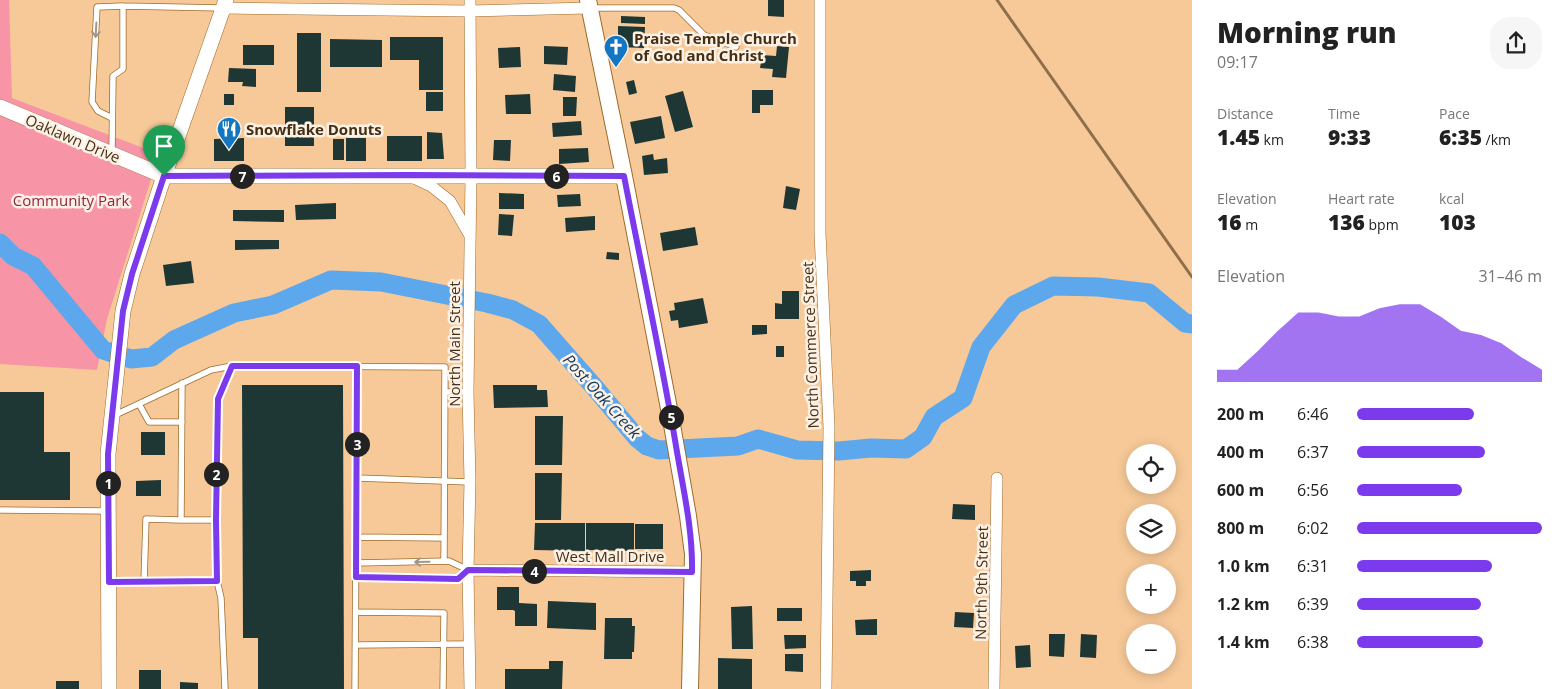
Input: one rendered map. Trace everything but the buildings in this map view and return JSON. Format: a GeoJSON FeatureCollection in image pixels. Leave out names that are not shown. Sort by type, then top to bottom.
{"type":"FeatureCollection","features":[{"type":"Feature","properties":{"kind":"main road"},"geometry":{"type":"LineString","coordinates":[[588,4],[624,176],[685,499],[692,554],[690,689]]}},
{"type":"Feature","properties":{"kind":"street","name":"North Commerce Street"},"geometry":{"type":"LineString","coordinates":[[820,0],[820,232],[829,427],[826,689]]}},
{"type":"Feature","properties":{"kind":"street"},"geometry":{"type":"LineString","coordinates":[[109,689],[108,454],[123,311],[132,274],[164,176],[224,4],[470,6],[588,4]]}},
{"type":"Feature","properties":{"kind":"street","name":"North Main Street"},"geometry":{"type":"LineString","coordinates":[[470,6],[471,176],[468,392],[470,689]]}},
{"type":"Feature","properties":{"kind":"street","name":"Oaklawn Drive"},"geometry":{"type":"LineString","coordinates":[[0,108],[164,176],[624,176]]}},
{"type":"Feature","properties":{"kind":"street"},"geometry":{"type":"LineString","coordinates":[[408,175],[430,186],[450,201],[469,234]]}},
{"type":"Feature","properties":{"kind":"street","name":"North 9th Street"},"geometry":{"type":"LineString","coordinates":[[994,689],[997,478]]}},
{"type":"Feature","properties":{"kind":"street","name":"West Mall Drive"},"geometry":{"type":"LineString","coordinates":[[468,570],[692,572]]}},
{"type":"Feature","properties":{"kind":"lane"},"geometry":{"type":"LineString","coordinates":[[112,154],[113,76],[123,69],[128,4]]}},
{"type":"Feature","properties":{"kind":"lane"},"geometry":{"type":"LineString","coordinates":[[112,118],[98,111],[92,102],[97,7],[128,4],[224,4]]}},
{"type":"Feature","properties":{"kind":"lane"},"geometry":{"type":"LineString","coordinates":[[588,4],[674,8],[679,10],[704,36],[736,47]]}},
{"type":"Feature","properties":{"kind":"lane"},"geometry":{"type":"LineString","coordinates":[[225,689],[221,598],[217,581],[218,399],[232,366]]}},
{"type":"Feature","properties":{"kind":"lane"},"geometry":{"type":"LineString","coordinates":[[111,416],[211,370],[232,366],[445,367],[444,561]]}},
{"type":"Feature","properties":{"kind":"lane"},"geometry":{"type":"LineString","coordinates":[[355,689],[357,366]]}},
{"type":"Feature","properties":{"kind":"lane"},"geometry":{"type":"LineString","coordinates":[[181,520],[182,383]]}},
{"type":"Feature","properties":{"kind":"lane"},"geometry":{"type":"LineString","coordinates":[[445,392],[468,392]]}},
{"type":"Feature","properties":{"kind":"lane"},"geometry":{"type":"LineString","coordinates":[[139,404],[148,422],[182,422]]}},
{"type":"Feature","properties":{"kind":"lane"},"geometry":{"type":"LineString","coordinates":[[357,478],[470,482]]}},
{"type":"Feature","properties":{"kind":"lane"},"geometry":{"type":"LineString","coordinates":[[0,510],[108,511]]}},
{"type":"Feature","properties":{"kind":"lane"},"geometry":{"type":"LineString","coordinates":[[144,582],[146,519],[216,520]]}},
{"type":"Feature","properties":{"kind":"lane"},"geometry":{"type":"LineString","coordinates":[[356,538],[444,538]]}},
{"type":"Feature","properties":{"kind":"lane"},"geometry":{"type":"LineString","coordinates":[[356,563],[449,561],[468,570],[458,579],[356,577]]}},
{"type":"Feature","properties":{"kind":"lane"},"geometry":{"type":"LineString","coordinates":[[109,582],[217,581]]}},
{"type":"Feature","properties":{"kind":"lane"},"geometry":{"type":"LineString","coordinates":[[356,612],[444,613],[443,689]]}},
{"type":"Feature","properties":{"kind":"lane"},"geometry":{"type":"LineString","coordinates":[[356,645],[469,644]]}},
{"type":"Feature","properties":{"kind":"green space","name":"Community Park"},"geometry":{"type":"Polygon","coordinates":[[[0,0],[9,0],[12,98],[159,154],[107,319],[97,370],[0,364],[0,0]]]}},
{"type":"Feature","properties":{"kind":"waterway","name":"Post Oak Creek"},"geometry":{"type":"LineString","coordinates":[[0,243],[13,256],[33,266],[103,350],[131,359],[152,357],[174,340],[234,313],[273,305],[331,280],[381,282],[513,310],[539,324],[637,438],[647,446],[659,450],[738,446],[758,439],[797,450],[906,449],[923,437],[934,417],[963,398],[981,347],[1014,305],[1053,286],[1098,287],[1149,293],[1185,323],[1192,324]]}},
{"type":"Feature","properties":{"kind":"railway"},"geometry":{"type":"LineString","coordinates":[[997,0],[1192,277]]}},
{"type":"Feature","properties":{"kind":"place","name":"Praise Temple Church of God and Christ"},"geometry":{"type":"Point","coordinates":[616,68]}},
{"type":"Feature","properties":{"kind":"place","name":"Snowflake Donuts"},"geometry":{"type":"Point","coordinates":[229,150]}},
{"type":"Feature","properties":{"kind":"route"},"geometry":{"type":"LineString","coordinates":[[164,176],[624,176],[688,516],[692,572],[468,570],[458,579],[356,577],[357,366],[232,366],[218,399],[217,581],[109,582],[108,454],[123,311],[132,274],[164,176]]}}]}
